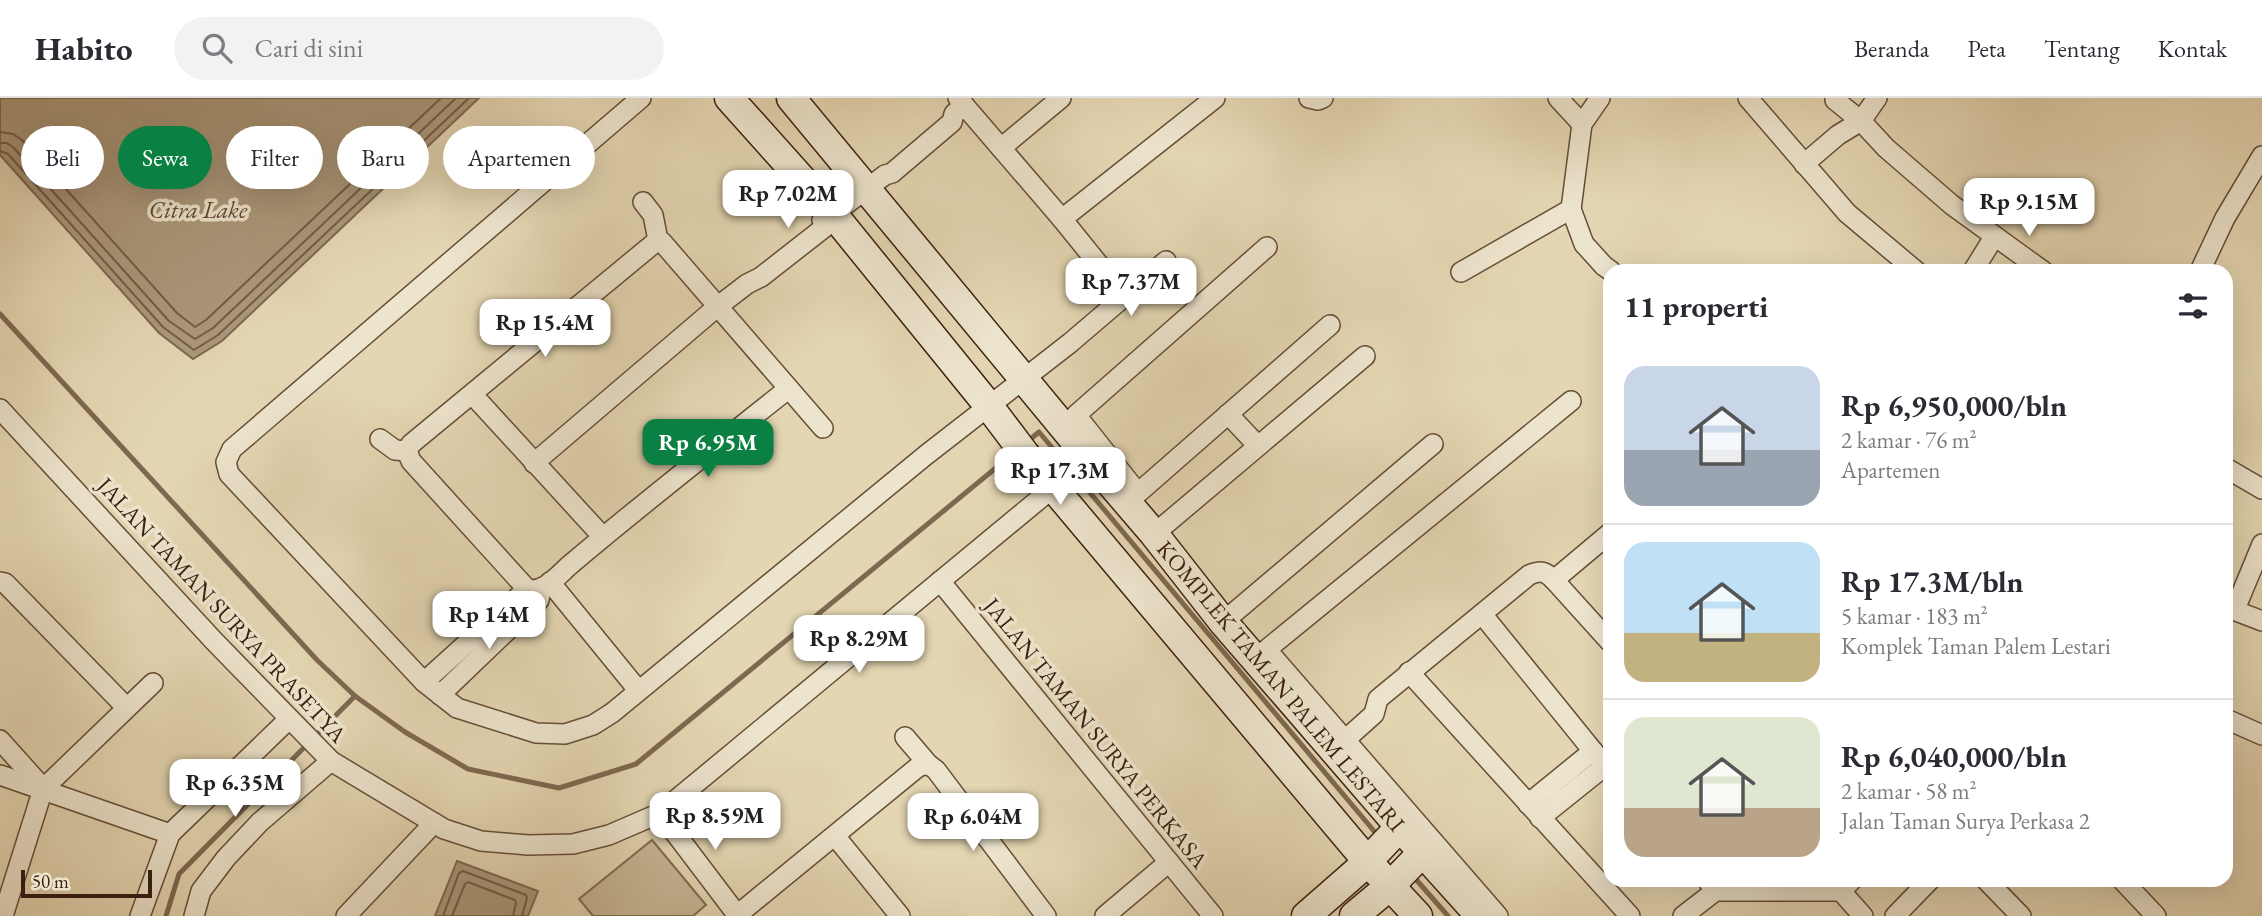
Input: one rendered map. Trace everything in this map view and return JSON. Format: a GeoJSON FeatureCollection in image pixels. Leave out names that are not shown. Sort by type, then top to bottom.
{"type":"FeatureCollection","features":[{"type":"Feature","properties":{"kind":"street"},"geometry":{"type":"LineString","coordinates":[[641,98],[232,449],[226,462],[229,474],[424,682],[457,708],[536,733],[565,734],[593,725],[612,713],[1166,261]]}},
{"type":"Feature","properties":{"kind":"street","name":"KOMPLEK TAMAN PALEM LESTARI"},"geometry":{"type":"LineString","coordinates":[[729,98],[833,214],[1018,445],[1058,483],[1389,839],[1408,868],[1480,916]]}},
{"type":"Feature","properties":{"kind":"street","name":"KOMPLEK TAMAN PALEM LESTARI"},"geometry":{"type":"LineString","coordinates":[[791,98],[876,182],[1084,462],[1132,498],[1154,534],[1223,622],[1261,655],[1408,868],[1418,916]]}},
{"type":"Feature","properties":{"kind":"street"},"geometry":{"type":"LineString","coordinates":[[1001,148],[1061,98]]}},
{"type":"Feature","properties":{"kind":"street"},"geometry":{"type":"LineString","coordinates":[[1062,219],[1216,98]]}},
{"type":"Feature","properties":{"kind":"street"},"geometry":{"type":"LineString","coordinates":[[1310,98],[1323,98]]}},
{"type":"Feature","properties":{"kind":"street"},"geometry":{"type":"LineString","coordinates":[[1558,98],[1582,124]]}},
{"type":"Feature","properties":{"kind":"street"},"geometry":{"type":"LineString","coordinates":[[1600,98],[1582,124],[1571,209],[1584,244],[1603,266]]}},
{"type":"Feature","properties":{"kind":"street"},"geometry":{"type":"LineString","coordinates":[[1804,164],[1861,121],[1877,98]]}},
{"type":"Feature","properties":{"kind":"street"},"geometry":{"type":"LineString","coordinates":[[1750,99],[1847,213],[1908,264]]}},
{"type":"Feature","properties":{"kind":"street"},"geometry":{"type":"LineString","coordinates":[[1835,100],[1952,205],[2033,264]]}},
{"type":"Feature","properties":{"kind":"street"},"geometry":{"type":"LineString","coordinates":[[534,463],[747,284],[756,270],[876,182],[887,164],[959,106],[1001,148],[1125,297]]}},
{"type":"Feature","properties":{"kind":"street"},"geometry":{"type":"LineString","coordinates":[[2203,264],[2225,218],[2262,156]]}},
{"type":"Feature","properties":{"kind":"street"},"geometry":{"type":"LineString","coordinates":[[643,202],[653,215],[657,240],[823,428]]}},
{"type":"Feature","properties":{"kind":"street"},"geometry":{"type":"LineString","coordinates":[[1461,272],[1571,209]]}},
{"type":"Feature","properties":{"kind":"street"},"geometry":{"type":"LineString","coordinates":[[1977,264],[1994,237]]}},
{"type":"Feature","properties":{"kind":"street"},"geometry":{"type":"LineString","coordinates":[[638,690],[539,587],[411,461],[407,451],[411,443],[657,240]]}},
{"type":"Feature","properties":{"kind":"street"},"geometry":{"type":"LineString","coordinates":[[1267,247],[1076,415],[1132,498],[1331,325]]}},
{"type":"Feature","properties":{"kind":"street"},"geometry":{"type":"LineString","coordinates":[[1154,534],[1365,356]]}},
{"type":"Feature","properties":{"kind":"street"},"geometry":{"type":"LineString","coordinates":[[424,682],[788,389]]}},
{"type":"Feature","properties":{"kind":"street"},"geometry":{"type":"LineString","coordinates":[[471,394],[603,537]]}},
{"type":"Feature","properties":{"kind":"street"},"geometry":{"type":"LineString","coordinates":[[1498,916],[1389,839],[1345,740],[1261,655],[1572,401]]}},
{"type":"Feature","properties":{"kind":"street","name":"JALAN TAMAN SURYA PRASETYA"},"geometry":{"type":"LineString","coordinates":[[0,409],[214,641],[326,756],[444,829],[481,841],[528,845],[573,844],[609,835],[660,813],[1084,462]]}},
{"type":"Feature","properties":{"kind":"street"},"geometry":{"type":"LineString","coordinates":[[1227,414],[1258,446]]}},
{"type":"Feature","properties":{"kind":"street"},"geometry":{"type":"LineString","coordinates":[[380,439],[395,450],[407,451]]}},
{"type":"Feature","properties":{"kind":"street"},"geometry":{"type":"LineString","coordinates":[[1223,622],[1433,444]]}},
{"type":"Feature","properties":{"kind":"street"},"geometry":{"type":"LineString","coordinates":[[2233,472],[2262,489]]}},
{"type":"Feature","properties":{"kind":"street"},"geometry":{"type":"LineString","coordinates":[[1554,580],[1603,539]]}},
{"type":"Feature","properties":{"kind":"street"},"geometry":{"type":"LineString","coordinates":[[2262,544],[2236,607],[2236,611],[2262,621]]}},
{"type":"Feature","properties":{"kind":"street"},"geometry":{"type":"LineString","coordinates":[[1345,740],[1374,714],[1378,699],[1529,575],[1538,571],[1547,572],[1603,634]]}},
{"type":"Feature","properties":{"kind":"street"},"geometry":{"type":"LineString","coordinates":[[5,578],[126,707]]}},
{"type":"Feature","properties":{"kind":"street","name":"JALAN TAMAN SURYA PERKASA"},"geometry":{"type":"LineString","coordinates":[[940,581],[1213,916]]}},
{"type":"Feature","properties":{"kind":"street"},"geometry":{"type":"LineString","coordinates":[[440,695],[539,600],[539,587]]}},
{"type":"Feature","properties":{"kind":"street"},"geometry":{"type":"LineString","coordinates":[[1482,614],[1603,763],[1534,811]]}},
{"type":"Feature","properties":{"kind":"street"},"geometry":{"type":"LineString","coordinates":[[1409,672],[1603,886]]}},
{"type":"Feature","properties":{"kind":"street"},"geometry":{"type":"LineString","coordinates":[[3,916],[6,887],[43,789],[153,683]]}},
{"type":"Feature","properties":{"kind":"street"},"geometry":{"type":"LineString","coordinates":[[2233,722],[2262,735]]}},
{"type":"Feature","properties":{"kind":"street"},"geometry":{"type":"LineString","coordinates":[[140,916],[170,834],[295,726]]}},
{"type":"Feature","properties":{"kind":"street"},"geometry":{"type":"LineString","coordinates":[[905,737],[936,770],[1046,916]]}},
{"type":"Feature","properties":{"kind":"street"},"geometry":{"type":"LineString","coordinates":[[0,740],[43,789]]}},
{"type":"Feature","properties":{"kind":"street"},"geometry":{"type":"LineString","coordinates":[[194,916],[201,891],[226,858],[326,756]]}},
{"type":"Feature","properties":{"kind":"street"},"geometry":{"type":"LineString","coordinates":[[660,813],[737,916],[918,767],[928,764]]}},
{"type":"Feature","properties":{"kind":"street"},"geometry":{"type":"LineString","coordinates":[[0,775],[170,834]]}},
{"type":"Feature","properties":{"kind":"street"},"geometry":{"type":"LineString","coordinates":[[346,916],[434,823]]}},
{"type":"Feature","properties":{"kind":"street"},"geometry":{"type":"LineString","coordinates":[[835,836],[900,916]]}},
{"type":"Feature","properties":{"kind":"street"},"geometry":{"type":"LineString","coordinates":[[1306,916],[1389,839]]}},
{"type":"Feature","properties":{"kind":"street"},"geometry":{"type":"LineString","coordinates":[[1105,916],[1169,862]]}},
{"type":"Feature","properties":{"kind":"street"},"geometry":{"type":"LineString","coordinates":[[1354,916],[1408,868]]}},
{"type":"Feature","properties":{"kind":"street"},"geometry":{"type":"LineString","coordinates":[[1603,887],[1630,916]]}},
{"type":"Feature","properties":{"kind":"street"},"geometry":{"type":"LineString","coordinates":[[1683,916],[1715,887]]}},
{"type":"Feature","properties":{"kind":"street"},"geometry":{"type":"LineString","coordinates":[[1843,887],[1863,916]]}},
{"type":"Feature","properties":{"kind":"street"},"geometry":{"type":"LineString","coordinates":[[1895,916],[1923,887]]}},
{"type":"Feature","properties":{"kind":"street"},"geometry":{"type":"LineString","coordinates":[[1993,887],[2021,916]]}},
{"type":"Feature","properties":{"kind":"street"},"geometry":{"type":"LineString","coordinates":[[2129,887],[2156,916]]}},
{"type":"Feature","properties":{"kind":"shaded area"},"geometry":{"type":"Polygon","coordinates":[[[652,840],[706,905],[693,916],[593,916],[579,899],[652,840]]]}},
{"type":"Feature","properties":{"kind":"water","name":"Citra Lake"},"geometry":{"type":"Polygon","coordinates":[[[0,98],[479,98],[449,126],[443,126],[443,132],[429,145],[429,126],[337,126],[337,189],[383,189],[222,341],[193,359],[159,333],[30,189],[104,189],[104,126],[21,126],[21,179],[0,155],[0,98]]]}},
{"type":"Feature","properties":{"kind":"water"},"geometry":{"type":"Polygon","coordinates":[[[457,861],[538,891],[528,916],[435,916],[457,861]]]}},
{"type":"Feature","properties":{"kind":"waterway"},"geometry":{"type":"LineString","coordinates":[[0,314],[317,660],[355,696],[405,732],[468,769],[559,788],[636,764],[1014,453]]}},
{"type":"Feature","properties":{"kind":"waterway"},"geometry":{"type":"LineString","coordinates":[[1027,442],[1039,432],[1379,837]]}},
{"type":"Feature","properties":{"kind":"waterway"},"geometry":{"type":"LineString","coordinates":[[166,916],[179,874],[355,696]]}},
{"type":"Feature","properties":{"kind":"waterway"},"geometry":{"type":"LineString","coordinates":[[1413,876],[1448,916]]}}]}
